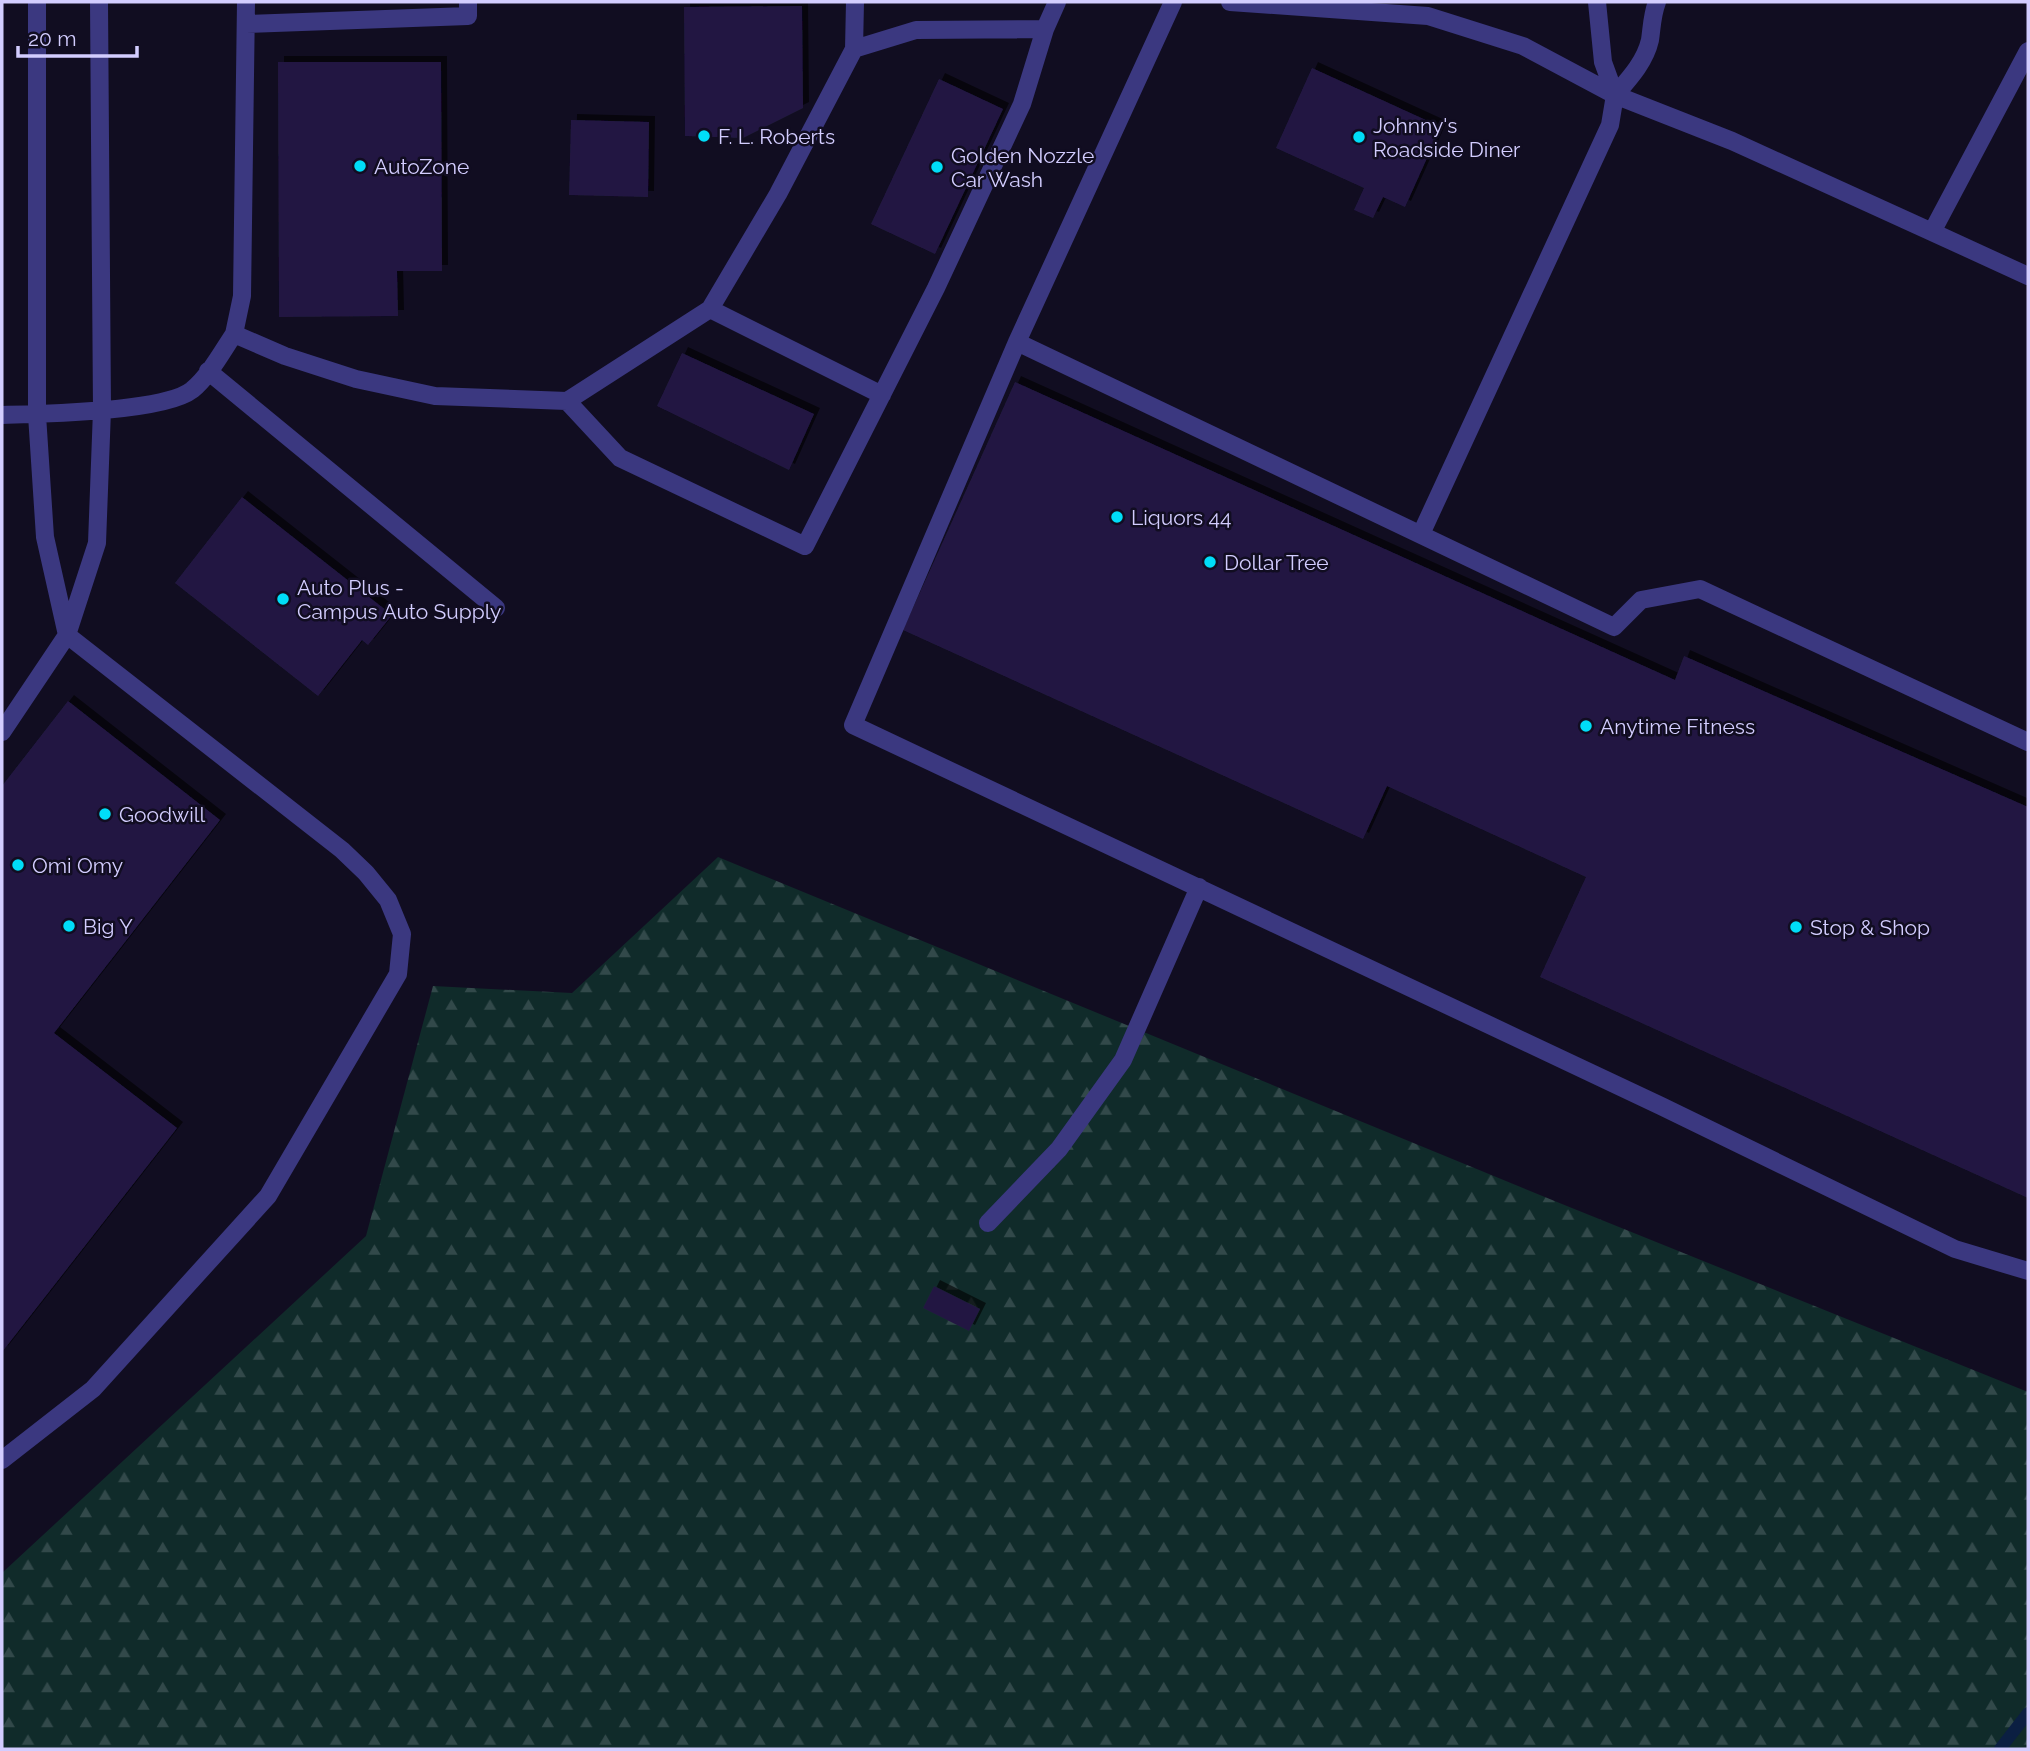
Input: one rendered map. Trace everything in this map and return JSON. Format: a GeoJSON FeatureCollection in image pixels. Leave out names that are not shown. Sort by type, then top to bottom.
{"type":"FeatureCollection","features":[{"type":"Feature","properties":{"kind":"lane"},"geometry":{"type":"LineString","coordinates":[[2,1460],[93,1389],[268,1196],[398,974],[402,934],[388,900],[342,850],[67,635],[45,537],[37,415],[37,2]]}},
{"type":"Feature","properties":{"kind":"lane"},"geometry":{"type":"LineString","coordinates":[[2,732],[67,635],[97,543],[102,410],[99,2]]}},
{"type":"Feature","properties":{"kind":"lane"},"geometry":{"type":"LineString","coordinates":[[2,415],[102,410],[164,402],[191,391],[234,334],[242,296],[246,2]]}},
{"type":"Feature","properties":{"kind":"lane"},"geometry":{"type":"LineString","coordinates":[[246,24],[468,16],[468,2]]}},
{"type":"Feature","properties":{"kind":"lane"},"geometry":{"type":"LineString","coordinates":[[234,334],[285,356],[356,379],[435,396],[567,401],[709,309],[778,194],[854,50],[855,2]]}},
{"type":"Feature","properties":{"kind":"lane"},"geometry":{"type":"LineString","coordinates":[[567,401],[620,458],[805,546],[936,288],[1022,104],[1045,29],[1058,2]]}},
{"type":"Feature","properties":{"kind":"lane"},"geometry":{"type":"LineString","coordinates":[[1173,2],[1017,341],[853,725],[1661,1106],[1955,1249],[2028,1271]]}},
{"type":"Feature","properties":{"kind":"lane"},"geometry":{"type":"LineString","coordinates":[[1230,2],[1428,16],[1523,46],[1615,95],[1732,141],[2028,276]]}},
{"type":"Feature","properties":{"kind":"lane"},"geometry":{"type":"LineString","coordinates":[[1421,534],[1610,125],[1615,95],[1603,62],[1597,2]]}},
{"type":"Feature","properties":{"kind":"lane"},"geometry":{"type":"LineString","coordinates":[[1615,95],[1637,70],[1649,42],[1657,2]]}},
{"type":"Feature","properties":{"kind":"lane"},"geometry":{"type":"LineString","coordinates":[[854,50],[916,30],[1045,29]]}},
{"type":"Feature","properties":{"kind":"lane"},"geometry":{"type":"LineString","coordinates":[[1932,232],[2028,51]]}},
{"type":"Feature","properties":{"kind":"lane"},"geometry":{"type":"LineString","coordinates":[[709,309],[882,395]]}},
{"type":"Feature","properties":{"kind":"lane"},"geometry":{"type":"LineString","coordinates":[[1017,341],[1614,627],[1641,600],[1700,589],[2028,742]]}},
{"type":"Feature","properties":{"kind":"lane"},"geometry":{"type":"LineString","coordinates":[[208,371],[496,608]]}},
{"type":"Feature","properties":{"kind":"lane"},"geometry":{"type":"LineString","coordinates":[[988,1223],[1059,1149],[1123,1060],[1199,887]]}},
{"type":"Feature","properties":{"kind":"green space"},"geometry":{"type":"Polygon","coordinates":[[[718,857],[1562,1204],[2028,1392],[2028,1749],[2,1749],[2,1573],[366,1236],[433,986],[572,993],[718,857]]]}},
{"type":"Feature","properties":{"kind":"building"},"geometry":{"type":"Polygon","coordinates":[[[802,6],[803,108],[743,138],[685,136],[684,7],[802,6]]]}},
{"type":"Feature","properties":{"kind":"building","name":"AutoZone"},"geometry":{"type":"Polygon","coordinates":[[[278,62],[441,62],[442,271],[397,271],[398,316],[279,317],[278,62]]]}},
{"type":"Feature","properties":{"kind":"building","name":"Johnny's Roadside Diner"},"geometry":{"type":"Polygon","coordinates":[[[1312,68],[1441,127],[1405,207],[1383,197],[1373,218],[1354,210],[1364,188],[1276,148],[1312,68]]]}},
{"type":"Feature","properties":{"kind":"building","name":"Golden Nozzle Car Wash"},"geometry":{"type":"Polygon","coordinates":[[[939,79],[1003,109],[935,254],[871,224],[939,79]]]}},
{"type":"Feature","properties":{"kind":"building"},"geometry":{"type":"Polygon","coordinates":[[[571,120],[649,122],[648,197],[569,195],[571,120]]]}},
{"type":"Feature","properties":{"kind":"building"},"geometry":{"type":"Polygon","coordinates":[[[682,353],[814,414],[789,470],[657,406],[682,353]]]}},
{"type":"Feature","properties":{"kind":"building"},"geometry":{"type":"Polygon","coordinates":[[[1015,382],[1675,680],[1684,656],[2028,807],[2028,1198],[1540,977],[1586,877],[1387,786],[1363,839],[903,630],[1015,382]]]}},
{"type":"Feature","properties":{"kind":"building","name":"Auto Plus - Campus Auto Supply"},"geometry":{"type":"Polygon","coordinates":[[[242,497],[392,615],[368,645],[362,640],[318,696],[175,583],[242,497]]]}},
{"type":"Feature","properties":{"kind":"building","name":"Big Y"},"geometry":{"type":"Polygon","coordinates":[[[68,701],[220,820],[54,1033],[177,1128],[2,1352],[2,786],[68,701]]]}},
{"type":"Feature","properties":{"kind":"building"},"geometry":{"type":"Polygon","coordinates":[[[934,1286],[980,1309],[969,1331],[923,1308],[934,1286]]]}},
{"type":"Feature","properties":{"kind":"waterway"},"geometry":{"type":"LineString","coordinates":[[2000,1749],[2028,1713]]}},
{"type":"Feature","properties":{"kind":"place","name":"F. L. Roberts"},"geometry":{"type":"Point","coordinates":[704,136]}},
{"type":"Feature","properties":{"kind":"place","name":"Johnny's Roadside Diner"},"geometry":{"type":"Point","coordinates":[1359,137]}},
{"type":"Feature","properties":{"kind":"place","name":"AutoZone"},"geometry":{"type":"Point","coordinates":[360,166]}},
{"type":"Feature","properties":{"kind":"place","name":"Golden Nozzle Car Wash"},"geometry":{"type":"Point","coordinates":[937,167]}},
{"type":"Feature","properties":{"kind":"place","name":"Liquors 44"},"geometry":{"type":"Point","coordinates":[1117,517]}},
{"type":"Feature","properties":{"kind":"place","name":"Dollar Tree"},"geometry":{"type":"Point","coordinates":[1210,562]}},
{"type":"Feature","properties":{"kind":"place","name":"Auto Plus - Campus Auto Supply"},"geometry":{"type":"Point","coordinates":[283,599]}},
{"type":"Feature","properties":{"kind":"place","name":"Anytime Fitness"},"geometry":{"type":"Point","coordinates":[1586,726]}},
{"type":"Feature","properties":{"kind":"place","name":"Goodwill"},"geometry":{"type":"Point","coordinates":[105,814]}},
{"type":"Feature","properties":{"kind":"place","name":"Omi Omy"},"geometry":{"type":"Point","coordinates":[18,865]}},
{"type":"Feature","properties":{"kind":"place","name":"Big Y"},"geometry":{"type":"Point","coordinates":[69,926]}},
{"type":"Feature","properties":{"kind":"place","name":"Stop & Shop"},"geometry":{"type":"Point","coordinates":[1796,927]}}]}
